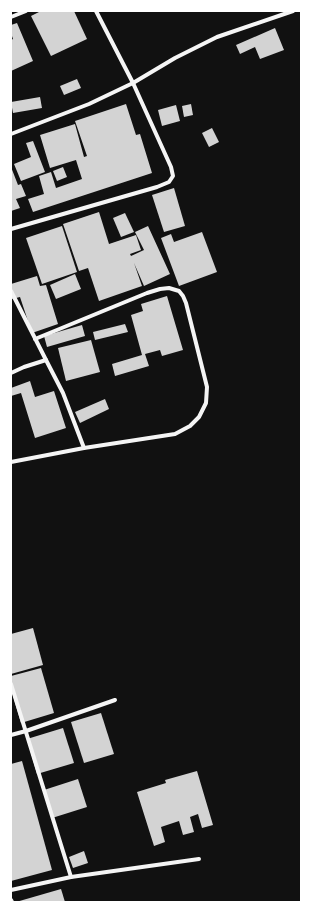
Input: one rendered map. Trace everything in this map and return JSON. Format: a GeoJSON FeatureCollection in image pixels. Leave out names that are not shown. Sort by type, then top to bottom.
{"type":"FeatureCollection","features":[{"type":"Feature","properties":{"kind":"street"},"geometry":{"type":"LineString","coordinates":[[11,17],[26,11]]}},
{"type":"Feature","properties":{"kind":"street"},"geometry":{"type":"LineString","coordinates":[[11,229],[157,187],[168,182],[173,176],[171,167],[133,83],[96,11]]}},
{"type":"Feature","properties":{"kind":"street"},"geometry":{"type":"LineString","coordinates":[[11,134],[88,104],[133,83],[175,58],[217,37],[293,11]]}},
{"type":"Feature","properties":{"kind":"street"},"geometry":{"type":"LineString","coordinates":[[11,462],[84,448],[175,434],[190,426],[199,417],[206,403],[207,387],[183,296],[179,291],[169,288],[147,293],[35,339]]}},
{"type":"Feature","properties":{"kind":"street"},"geometry":{"type":"LineString","coordinates":[[11,291],[64,393],[84,448]]}},
{"type":"Feature","properties":{"kind":"street"},"geometry":{"type":"LineString","coordinates":[[11,373],[46,360]]}},
{"type":"Feature","properties":{"kind":"street"},"geometry":{"type":"LineString","coordinates":[[11,684],[70,877]]}},
{"type":"Feature","properties":{"kind":"street"},"geometry":{"type":"LineString","coordinates":[[11,735],[26,732],[115,700]]}},
{"type":"Feature","properties":{"kind":"street"},"geometry":{"type":"LineString","coordinates":[[11,890],[70,877],[199,859]]}},
{"type":"Feature","properties":{"kind":"building"},"geometry":{"type":"Polygon","coordinates":[[[41,11],[74,11],[87,39],[51,56],[31,16],[41,11]]]}},
{"type":"Feature","properties":{"kind":"building"},"geometry":{"type":"Polygon","coordinates":[[[17,23],[33,61],[11,71],[11,40],[13,39],[11,25],[17,23]]]}},
{"type":"Feature","properties":{"kind":"building"},"geometry":{"type":"Polygon","coordinates":[[[275,28],[284,50],[260,59],[255,47],[240,54],[236,45],[275,28]]]}},
{"type":"Feature","properties":{"kind":"building"},"geometry":{"type":"Polygon","coordinates":[[[77,79],[81,88],[64,95],[60,86],[77,79]]]}},
{"type":"Feature","properties":{"kind":"building"},"geometry":{"type":"Polygon","coordinates":[[[40,97],[42,108],[13,113],[11,102],[40,97]]]}},
{"type":"Feature","properties":{"kind":"building"},"geometry":{"type":"Polygon","coordinates":[[[126,104],[136,135],[140,134],[152,173],[33,212],[28,199],[44,194],[39,176],[51,172],[56,188],[82,179],[76,160],[50,168],[40,135],[75,124],[84,157],[87,156],[75,121],[126,104]]]}},
{"type":"Feature","properties":{"kind":"building"},"geometry":{"type":"Polygon","coordinates":[[[191,104],[193,115],[184,117],[182,106],[191,104]]]}},
{"type":"Feature","properties":{"kind":"building"},"geometry":{"type":"Polygon","coordinates":[[[176,105],[180,121],[162,126],[158,110],[176,105]]]}},
{"type":"Feature","properties":{"kind":"building"},"geometry":{"type":"Polygon","coordinates":[[[212,128],[219,142],[209,147],[202,133],[212,128]]]}},
{"type":"Feature","properties":{"kind":"building"},"geometry":{"type":"Polygon","coordinates":[[[33,141],[45,172],[21,181],[14,164],[31,157],[26,143],[33,141]]]}},
{"type":"Feature","properties":{"kind":"building"},"geometry":{"type":"Polygon","coordinates":[[[11,167],[18,185],[21,184],[26,196],[16,199],[20,208],[11,211],[11,167]]]}},
{"type":"Feature","properties":{"kind":"building"},"geometry":{"type":"Polygon","coordinates":[[[63,167],[67,177],[57,181],[53,171],[63,167]]]}},
{"type":"Feature","properties":{"kind":"building"},"geometry":{"type":"Polygon","coordinates":[[[174,188],[185,226],[164,232],[152,195],[174,188]]]}},
{"type":"Feature","properties":{"kind":"building"},"geometry":{"type":"Polygon","coordinates":[[[99,212],[109,244],[136,235],[141,250],[130,254],[131,256],[144,250],[135,232],[148,226],[170,274],[144,286],[134,263],[142,286],[99,301],[88,268],[79,271],[63,224],[99,212]]]}},
{"type":"Feature","properties":{"kind":"building"},"geometry":{"type":"Polygon","coordinates":[[[125,213],[134,232],[121,237],[113,218],[125,213]]]}},
{"type":"Feature","properties":{"kind":"building"},"geometry":{"type":"Polygon","coordinates":[[[62,226],[77,272],[42,284],[26,238],[62,226]]]}},
{"type":"Feature","properties":{"kind":"building"},"geometry":{"type":"Polygon","coordinates":[[[202,232],[217,272],[179,286],[161,238],[171,234],[174,242],[202,232]]]}},
{"type":"Feature","properties":{"kind":"building"},"geometry":{"type":"Polygon","coordinates":[[[75,274],[81,289],[56,299],[50,285],[75,274]]]}},
{"type":"Feature","properties":{"kind":"building"},"geometry":{"type":"Polygon","coordinates":[[[37,276],[40,286],[46,285],[58,324],[32,333],[20,297],[12,299],[11,284],[37,276]]]}},
{"type":"Feature","properties":{"kind":"building"},"geometry":{"type":"Polygon","coordinates":[[[167,296],[183,350],[162,356],[160,350],[145,354],[149,366],[115,376],[112,364],[142,355],[131,315],[143,311],[141,304],[167,296]]]}},
{"type":"Feature","properties":{"kind":"building"},"geometry":{"type":"Polygon","coordinates":[[[125,324],[128,332],[95,340],[93,332],[125,324]]]}},
{"type":"Feature","properties":{"kind":"building"},"geometry":{"type":"Polygon","coordinates":[[[82,325],[85,336],[47,347],[44,336],[82,325]]]}},
{"type":"Feature","properties":{"kind":"building"},"geometry":{"type":"Polygon","coordinates":[[[91,340],[100,372],[66,381],[58,348],[91,340]]]}},
{"type":"Feature","properties":{"kind":"building"},"geometry":{"type":"Polygon","coordinates":[[[30,381],[35,397],[54,391],[66,428],[35,438],[21,393],[11,396],[11,388],[30,381]]]}},
{"type":"Feature","properties":{"kind":"building"},"geometry":{"type":"Polygon","coordinates":[[[105,399],[109,409],[80,423],[75,412],[105,399]]]}},
{"type":"Feature","properties":{"kind":"building"},"geometry":{"type":"Polygon","coordinates":[[[33,628],[43,665],[11,674],[11,634],[33,628]]]}},
{"type":"Feature","properties":{"kind":"building"},"geometry":{"type":"Polygon","coordinates":[[[41,668],[54,713],[21,723],[11,689],[11,676],[41,668]]]}},
{"type":"Feature","properties":{"kind":"building"},"geometry":{"type":"Polygon","coordinates":[[[101,713],[114,754],[84,763],[71,722],[101,713]]]}},
{"type":"Feature","properties":{"kind":"building"},"geometry":{"type":"Polygon","coordinates":[[[63,728],[74,763],[37,774],[27,739],[63,728]]]}},
{"type":"Feature","properties":{"kind":"building"},"geometry":{"type":"Polygon","coordinates":[[[22,761],[52,870],[11,881],[11,764],[22,761]]]}},
{"type":"Feature","properties":{"kind":"building"},"geometry":{"type":"Polygon","coordinates":[[[197,771],[213,825],[202,828],[198,814],[190,817],[194,832],[183,835],[179,821],[161,827],[165,842],[154,846],[137,792],[166,783],[165,780],[197,771]]]}},
{"type":"Feature","properties":{"kind":"building"},"geometry":{"type":"Polygon","coordinates":[[[78,779],[87,807],[52,818],[44,790],[78,779]]]}},
{"type":"Feature","properties":{"kind":"building"},"geometry":{"type":"Polygon","coordinates":[[[84,851],[88,863],[73,868],[69,857],[84,851]]]}},
{"type":"Feature","properties":{"kind":"building"},"geometry":{"type":"Polygon","coordinates":[[[61,889],[65,902],[16,902],[61,889]]]}}]}
